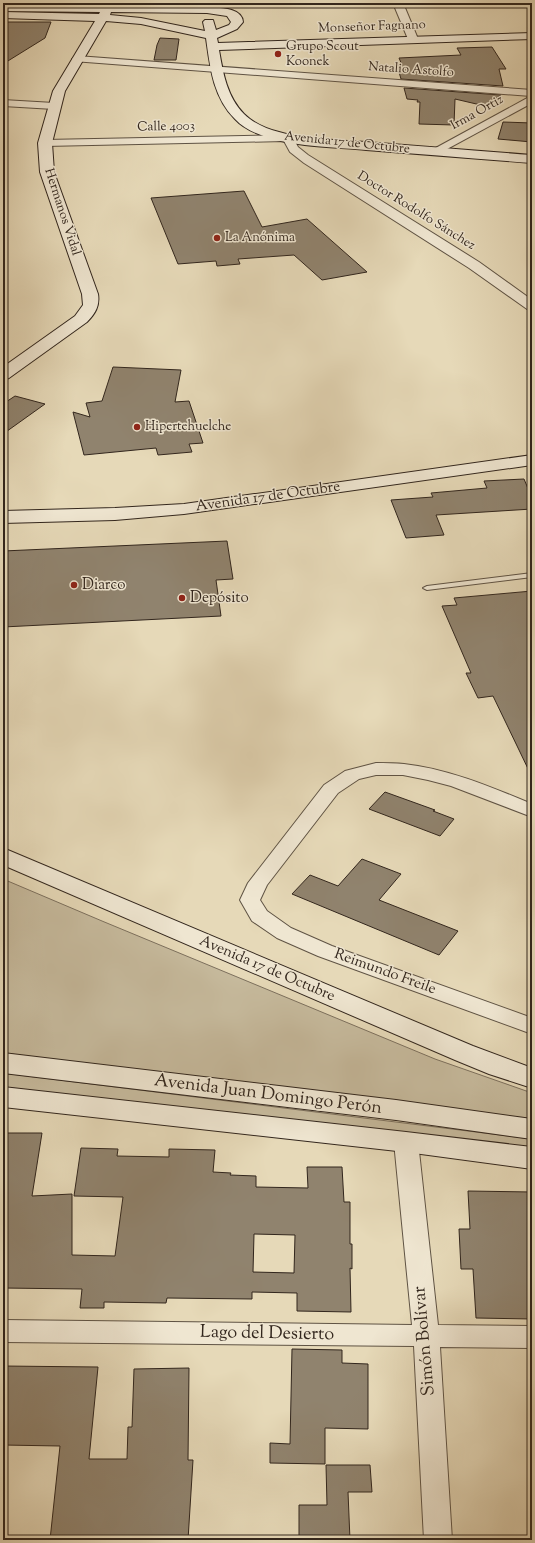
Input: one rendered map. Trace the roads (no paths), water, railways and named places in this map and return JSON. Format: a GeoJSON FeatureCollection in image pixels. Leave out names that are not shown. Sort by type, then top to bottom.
{"type":"FeatureCollection","features":[{"type":"Feature","properties":{"kind":"street"},"geometry":{"type":"LineString","coordinates":[[398,3],[413,39]]}},
{"type":"Feature","properties":{"kind":"street"},"geometry":{"type":"LineString","coordinates":[[3,15],[206,7],[230,13],[238,19],[233,26],[213,42]]}},
{"type":"Feature","properties":{"kind":"street","name":"Avenida 17 de Octubre"},"geometry":{"type":"LineString","coordinates":[[206,7],[217,70],[223,94],[237,116],[261,131],[288,138],[436,152],[532,159]]}},
{"type":"Feature","properties":{"kind":"street"},"geometry":{"type":"LineString","coordinates":[[3,8],[106,10]]}},
{"type":"Feature","properties":{"kind":"street","name":"Monseñor Fagnano"},"geometry":{"type":"LineString","coordinates":[[106,10],[141,22],[213,42],[532,36]]}},
{"type":"Feature","properties":{"kind":"street","name":"Hermanos Vidal"},"geometry":{"type":"LineString","coordinates":[[3,375],[81,320],[90,309],[90,294],[47,172],[45,143],[59,91],[106,10]]}},
{"type":"Feature","properties":{"kind":"street","name":"Natalio Astolfo"},"geometry":{"type":"LineString","coordinates":[[77,59],[532,93]]}},
{"type":"Feature","properties":{"kind":"street","name":"Irma Ortiz"},"geometry":{"type":"LineString","coordinates":[[436,152],[532,99]]}},
{"type":"Feature","properties":{"kind":"street"},"geometry":{"type":"LineString","coordinates":[[3,103],[54,106]]}},
{"type":"Feature","properties":{"kind":"street","name":"Calle 4003"},"geometry":{"type":"LineString","coordinates":[[45,143],[288,138]]}},
{"type":"Feature","properties":{"kind":"street","name":"Doctor Rodolfo Sánchez"},"geometry":{"type":"LineString","coordinates":[[288,138],[295,151],[312,163],[474,265],[532,306]]}},
{"type":"Feature","properties":{"kind":"street","name":"Avenida 17 de Octubre"},"geometry":{"type":"LineString","coordinates":[[3,517],[115,514],[184,509],[532,460]]}},
{"type":"Feature","properties":{"kind":"street","name":"Reimundo Freile"},"geometry":{"type":"LineString","coordinates":[[532,812],[447,778],[423,772],[395,769],[374,770],[351,776],[331,789],[258,883],[250,900],[259,916],[284,932],[325,951],[532,1026]]}},
{"type":"Feature","properties":{"kind":"street","name":"Avenida 17 de Octubre"},"geometry":{"type":"LineString","coordinates":[[3,856],[464,1053],[498,1067],[532,1078]]}},
{"type":"Feature","properties":{"kind":"street","name":"Avenida Juan Domingo Perón"},"geometry":{"type":"LineString","coordinates":[[3,1062],[532,1129]]}},
{"type":"Feature","properties":{"kind":"street","name":"Avenida Juan Domingo Perón"},"geometry":{"type":"LineString","coordinates":[[3,1097],[406,1142],[532,1158]]}},
{"type":"Feature","properties":{"kind":"street","name":"Simón Bolívar"},"geometry":{"type":"LineString","coordinates":[[406,1142],[426,1336],[438,1540]]}},
{"type":"Feature","properties":{"kind":"street","name":"Lago del Desierto"},"geometry":{"type":"LineString","coordinates":[[3,1331],[532,1337]]}},
{"type":"Feature","properties":{"kind":"lane"},"geometry":{"type":"LineString","coordinates":[[427,588],[532,574]]}},
{"type":"Feature","properties":{"kind":"place","name":"Grupo Scout Koonek"},"geometry":{"type":"Point","coordinates":[278,54]}},
{"type":"Feature","properties":{"kind":"place","name":"La Anónima"},"geometry":{"type":"Point","coordinates":[217,238]}},
{"type":"Feature","properties":{"kind":"place","name":"Hipertehuelche"},"geometry":{"type":"Point","coordinates":[137,427]}},
{"type":"Feature","properties":{"kind":"place","name":"Diarco"},"geometry":{"type":"Point","coordinates":[74,585]}},
{"type":"Feature","properties":{"kind":"place","name":"Depósito"},"geometry":{"type":"Point","coordinates":[182,598]}}]}
